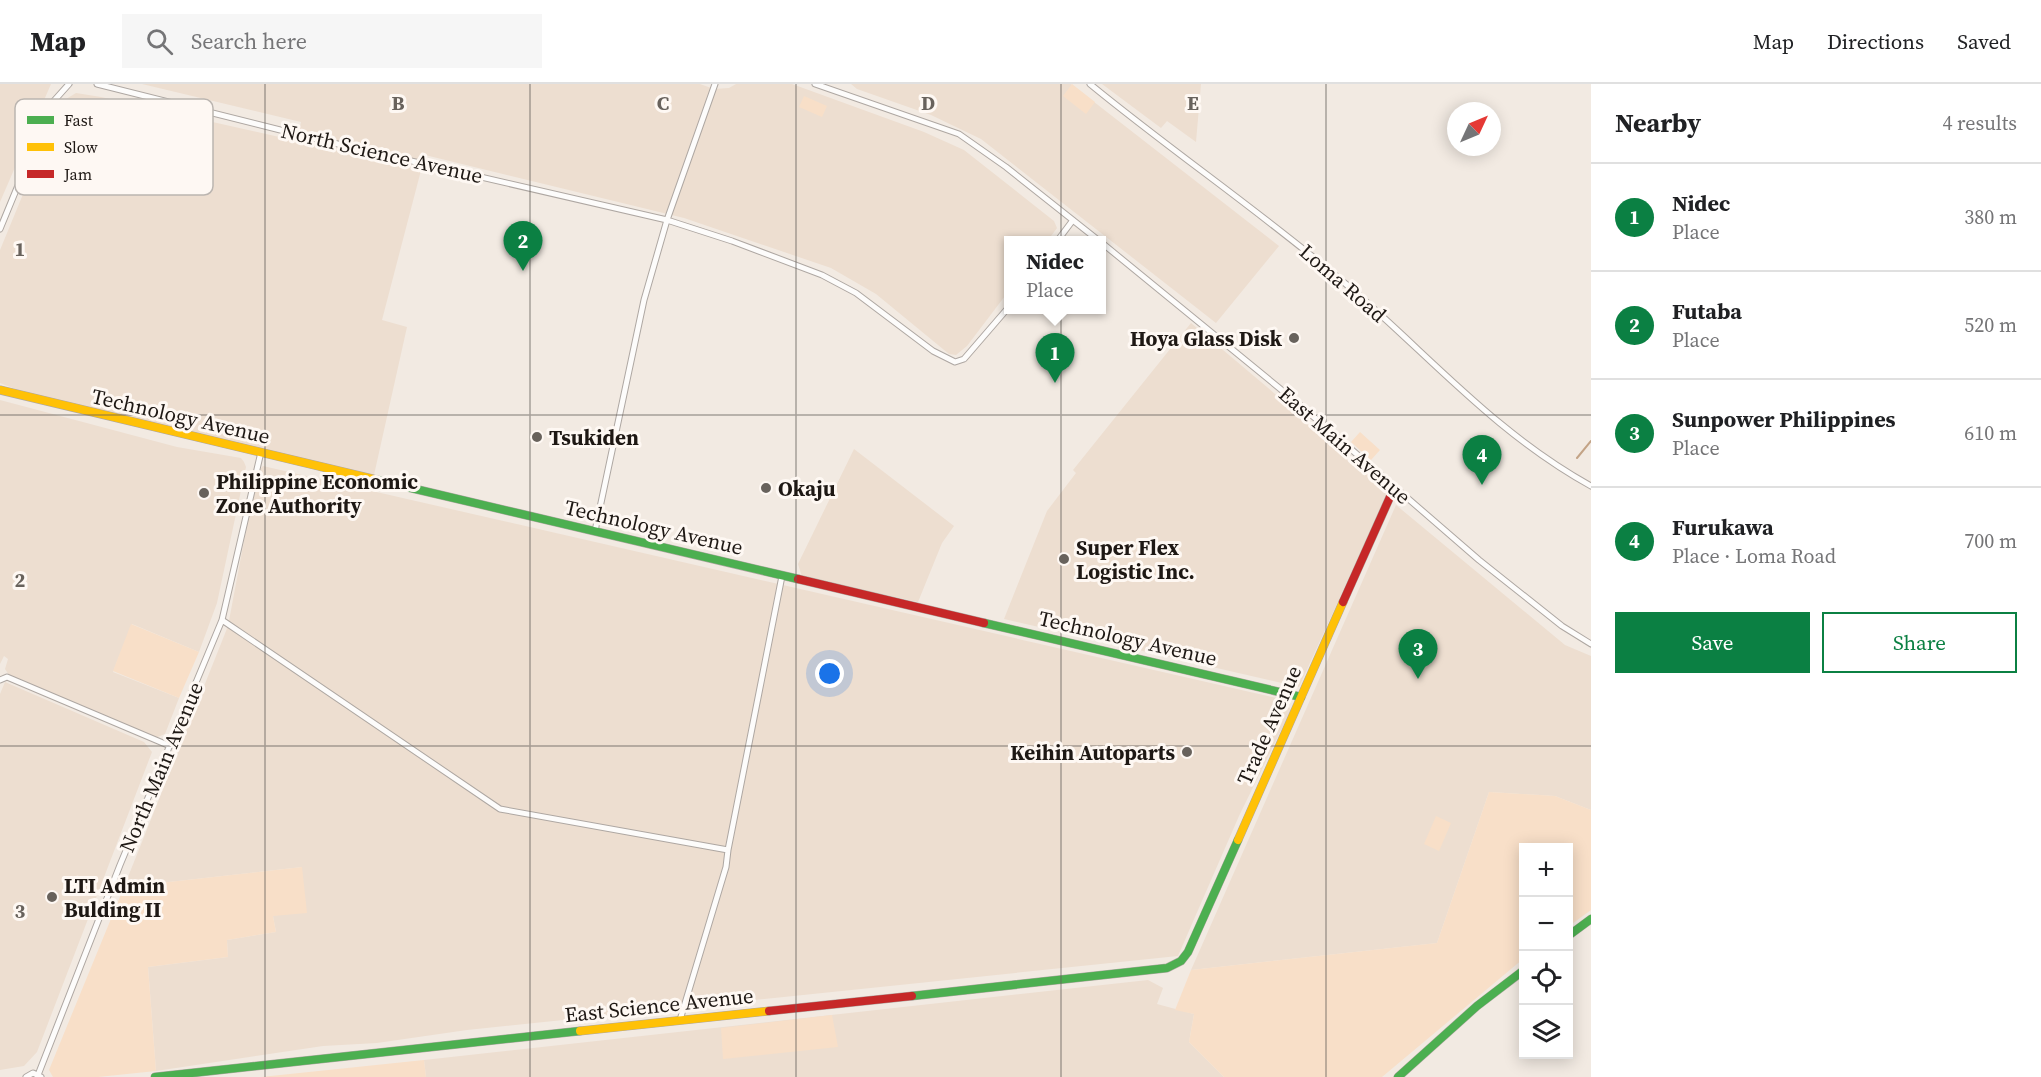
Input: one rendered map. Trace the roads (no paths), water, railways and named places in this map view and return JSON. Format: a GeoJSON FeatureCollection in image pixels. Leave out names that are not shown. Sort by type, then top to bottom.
{"type":"FeatureCollection","features":[{"type":"Feature","properties":{"kind":"street"},"geometry":{"type":"LineString","coordinates":[[56,99],[69,84]]}},
{"type":"Feature","properties":{"kind":"street","name":"North Science Avenue"},"geometry":{"type":"LineString","coordinates":[[97,84],[157,99]]}},
{"type":"Feature","properties":{"kind":"street"},"geometry":{"type":"LineString","coordinates":[[595,531],[644,300],[667,220],[715,84]]}},
{"type":"Feature","properties":{"kind":"street","name":"East Main Avenue"},"geometry":{"type":"LineString","coordinates":[[815,84],[959,134],[1006,166],[1093,236]]}},
{"type":"Feature","properties":{"kind":"street","name":"Loma Road"},"geometry":{"type":"LineString","coordinates":[[1090,84],[1311,254],[1495,422],[1550,464],[1591,486]]}},
{"type":"Feature","properties":{"kind":"street","name":"North Science Avenue"},"geometry":{"type":"LineString","coordinates":[[213,113],[667,220],[822,275],[856,292],[933,351],[955,362],[964,359],[1004,314]]}},
{"type":"Feature","properties":{"kind":"street"},"geometry":{"type":"LineString","coordinates":[[0,229],[15,193]]}},
{"type":"Feature","properties":{"kind":"street"},"geometry":{"type":"LineString","coordinates":[[1061,236],[1073,220]]}},
{"type":"Feature","properties":{"kind":"street","name":"East Main Avenue"},"geometry":{"type":"LineString","coordinates":[[1106,247],[1300,405],[1394,488],[1552,618],[1591,644]]}},
{"type":"Feature","properties":{"kind":"street","name":"Technology Avenue"},"geometry":{"type":"LineString","coordinates":[[0,390],[1301,697]]}},
{"type":"Feature","properties":{"kind":"street","name":"North Main Avenue"},"geometry":{"type":"LineString","coordinates":[[39,1076],[222,620],[261,452]]}},
{"type":"Feature","properties":{"kind":"street","name":"Trade Avenue"},"geometry":{"type":"LineString","coordinates":[[1167,968],[1181,961],[1188,952],[1394,488]]}},
{"type":"Feature","properties":{"kind":"street"},"geometry":{"type":"LineString","coordinates":[[680,1020],[726,867],[782,576]]}},
{"type":"Feature","properties":{"kind":"street"},"geometry":{"type":"LineString","coordinates":[[222,620],[500,809],[728,850]]}},
{"type":"Feature","properties":{"kind":"street"},"geometry":{"type":"LineString","coordinates":[[0,680],[7,677],[170,746]]}},
{"type":"Feature","properties":{"kind":"street"},"geometry":{"type":"LineString","coordinates":[[1573,933],[1591,919]]}},
{"type":"Feature","properties":{"kind":"street","name":"East Science Avenue"},"geometry":{"type":"LineString","coordinates":[[155,1077],[1167,968]]}},
{"type":"Feature","properties":{"kind":"street"},"geometry":{"type":"LineString","coordinates":[[1398,1077],[1477,1006],[1519,974]]}},
{"type":"Feature","properties":{"kind":"street"},"geometry":{"type":"LineString","coordinates":[[26,1077],[30,1074],[39,1076]]}},
{"type":"Feature","properties":{"kind":"waterway"},"geometry":{"type":"LineString","coordinates":[[1577,458],[1591,441]]}},
{"type":"Feature","properties":{"kind":"place","name":"Futaba"},"geometry":{"type":"Point","coordinates":[523,271]}},
{"type":"Feature","properties":{"kind":"place","name":"Hoya Glass Disk"},"geometry":{"type":"Point","coordinates":[1294,338]}},
{"type":"Feature","properties":{"kind":"place","name":"Nidec"},"geometry":{"type":"Point","coordinates":[1055,383]}},
{"type":"Feature","properties":{"kind":"place","name":"Tsukiden"},"geometry":{"type":"Point","coordinates":[537,437]}},
{"type":"Feature","properties":{"kind":"place","name":"Furukawa"},"geometry":{"type":"Point","coordinates":[1482,485]}},
{"type":"Feature","properties":{"kind":"place","name":"Okaju"},"geometry":{"type":"Point","coordinates":[766,488]}},
{"type":"Feature","properties":{"kind":"place","name":"Philippine Economic Zone Authority"},"geometry":{"type":"Point","coordinates":[204,493]}},
{"type":"Feature","properties":{"kind":"place","name":"Super Flex Logistic Inc."},"geometry":{"type":"Point","coordinates":[1064,559]}},
{"type":"Feature","properties":{"kind":"place","name":"Sunpower Philippines"},"geometry":{"type":"Point","coordinates":[1418,679]}},
{"type":"Feature","properties":{"kind":"place","name":"Keihin Autoparts"},"geometry":{"type":"Point","coordinates":[1187,752]}},
{"type":"Feature","properties":{"kind":"place","name":"LTI Admin Bulding II"},"geometry":{"type":"Point","coordinates":[52,897]}}]}
